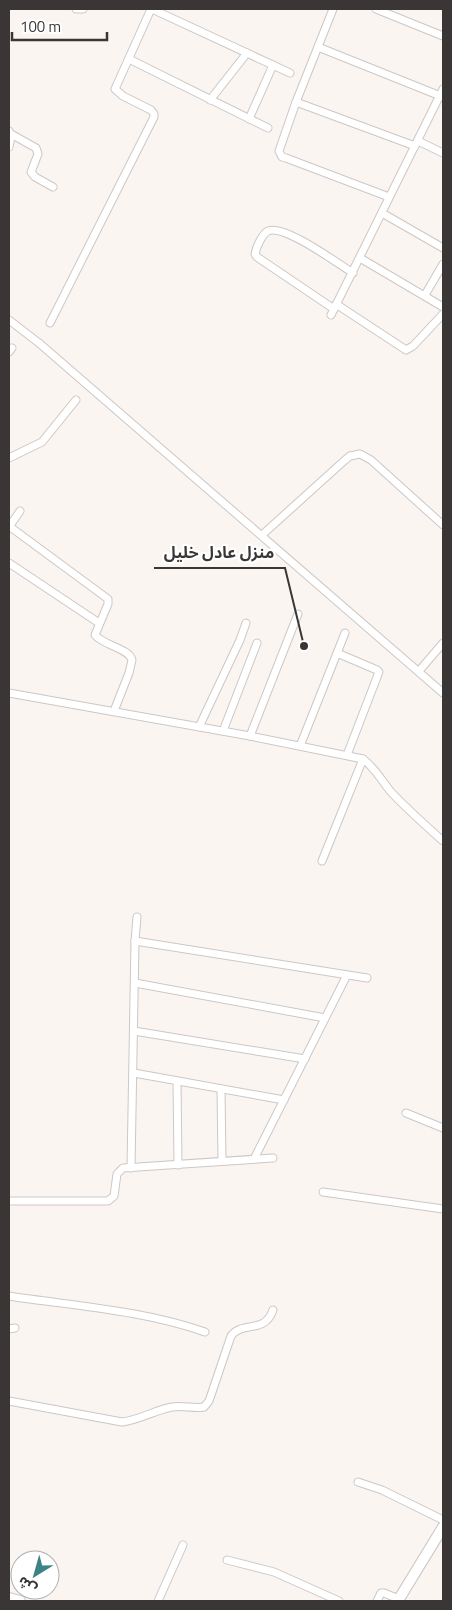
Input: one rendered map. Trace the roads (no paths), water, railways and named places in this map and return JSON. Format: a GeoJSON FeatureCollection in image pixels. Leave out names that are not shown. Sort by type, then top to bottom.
{"type":"FeatureCollection","features":[{"type":"Feature","properties":{"kind":"main road"},"geometry":{"type":"LineString","coordinates":[[399,1599],[443,1527]]}},
{"type":"Feature","properties":{"kind":"main road"},"geometry":{"type":"LineString","coordinates":[[9,1598],[19,1601]]}},
{"type":"Feature","properties":{"kind":"street"},"geometry":{"type":"LineString","coordinates":[[76,9],[83,9]]}},
{"type":"Feature","properties":{"kind":"street"},"geometry":{"type":"LineString","coordinates":[[50,323],[154,117],[151,110],[123,96],[115,88],[152,9],[290,73]]}},
{"type":"Feature","properties":{"kind":"street"},"geometry":{"type":"LineString","coordinates":[[333,9],[296,102],[280,151],[282,157],[390,197]]}},
{"type":"Feature","properties":{"kind":"street"},"geometry":{"type":"LineString","coordinates":[[376,9],[443,36]]}},
{"type":"Feature","properties":{"kind":"street"},"geometry":{"type":"LineString","coordinates":[[318,47],[442,94],[334,309]]}},
{"type":"Feature","properties":{"kind":"street"},"geometry":{"type":"LineString","coordinates":[[210,100],[247,53]]}},
{"type":"Feature","properties":{"kind":"street"},"geometry":{"type":"LineString","coordinates":[[129,59],[268,128]]}},
{"type":"Feature","properties":{"kind":"street"},"geometry":{"type":"LineString","coordinates":[[249,119],[273,65]]}},
{"type":"Feature","properties":{"kind":"street"},"geometry":{"type":"LineString","coordinates":[[296,102],[443,152]]}},
{"type":"Feature","properties":{"kind":"street"},"geometry":{"type":"LineString","coordinates":[[9,147],[11,141],[10,132]]}},
{"type":"Feature","properties":{"kind":"street"},"geometry":{"type":"LineString","coordinates":[[10,132],[36,148],[38,154],[31,172],[35,177],[53,187]]}},
{"type":"Feature","properties":{"kind":"street"},"geometry":{"type":"LineString","coordinates":[[382,213],[443,248]]}},
{"type":"Feature","properties":{"kind":"street"},"geometry":{"type":"LineString","coordinates":[[353,273],[287,232],[270,230],[266,232],[255,254],[334,309],[406,350],[413,346],[443,314]]}},
{"type":"Feature","properties":{"kind":"street"},"geometry":{"type":"LineString","coordinates":[[360,258],[443,307]]}},
{"type":"Feature","properties":{"kind":"street"},"geometry":{"type":"LineString","coordinates":[[425,295],[443,264]]}},
{"type":"Feature","properties":{"kind":"street"},"geometry":{"type":"LineString","coordinates":[[9,320],[39,343],[443,692]]}},
{"type":"Feature","properties":{"kind":"street"},"geometry":{"type":"LineString","coordinates":[[9,458],[42,442],[76,400]]}},
{"type":"Feature","properties":{"kind":"street"},"geometry":{"type":"LineString","coordinates":[[262,535],[345,460],[350,456],[360,454],[371,460],[443,525]]}},
{"type":"Feature","properties":{"kind":"street"},"geometry":{"type":"LineString","coordinates":[[20,511],[9,527],[108,598],[108,604],[95,632],[96,637],[128,653],[132,658],[129,673],[114,711]]}},
{"type":"Feature","properties":{"kind":"street"},"geometry":{"type":"LineString","coordinates":[[9,563],[99,623]]}},
{"type":"Feature","properties":{"kind":"street"},"geometry":{"type":"LineString","coordinates":[[250,736],[298,614]]}},
{"type":"Feature","properties":{"kind":"street"},"geometry":{"type":"LineString","coordinates":[[199,727],[237,648],[246,623]]}},
{"type":"Feature","properties":{"kind":"street"},"geometry":{"type":"LineString","coordinates":[[300,746],[345,633]]}},
{"type":"Feature","properties":{"kind":"street"},"geometry":{"type":"LineString","coordinates":[[223,731],[257,642]]}},
{"type":"Feature","properties":{"kind":"street"},"geometry":{"type":"LineString","coordinates":[[419,671],[443,643]]}},
{"type":"Feature","properties":{"kind":"street"},"geometry":{"type":"LineString","coordinates":[[337,654],[378,672],[347,755]]}},
{"type":"Feature","properties":{"kind":"street"},"geometry":{"type":"LineString","coordinates":[[9,693],[250,736],[363,759],[375,770],[387,787],[408,810],[443,841]]}},
{"type":"Feature","properties":{"kind":"street"},"geometry":{"type":"LineString","coordinates":[[322,861],[363,759]]}},
{"type":"Feature","properties":{"kind":"street"},"geometry":{"type":"LineString","coordinates":[[131,1168],[137,917]]}},
{"type":"Feature","properties":{"kind":"street"},"geometry":{"type":"LineString","coordinates":[[135,941],[367,978]]}},
{"type":"Feature","properties":{"kind":"street"},"geometry":{"type":"LineString","coordinates":[[254,1159],[347,975]]}},
{"type":"Feature","properties":{"kind":"street"},"geometry":{"type":"LineString","coordinates":[[135,983],[325,1018]]}},
{"type":"Feature","properties":{"kind":"street"},"geometry":{"type":"LineString","coordinates":[[134,1031],[304,1059]]}},
{"type":"Feature","properties":{"kind":"street"},"geometry":{"type":"LineString","coordinates":[[134,1073],[284,1100]]}},
{"type":"Feature","properties":{"kind":"street"},"geometry":{"type":"LineString","coordinates":[[177,1081],[178,1164]]}},
{"type":"Feature","properties":{"kind":"street"},"geometry":{"type":"LineString","coordinates":[[221,1089],[222,1161]]}},
{"type":"Feature","properties":{"kind":"street"},"geometry":{"type":"LineString","coordinates":[[406,1113],[443,1128]]}},
{"type":"Feature","properties":{"kind":"street"},"geometry":{"type":"LineString","coordinates":[[9,1201],[108,1201],[114,1196],[118,1172],[123,1168],[273,1158]]}},
{"type":"Feature","properties":{"kind":"street"},"geometry":{"type":"LineString","coordinates":[[323,1192],[443,1209]]}},
{"type":"Feature","properties":{"kind":"street"},"geometry":{"type":"LineString","coordinates":[[9,1296],[169,1320],[205,1332]]}},
{"type":"Feature","properties":{"kind":"street"},"geometry":{"type":"LineString","coordinates":[[9,1402],[122,1422],[174,1406],[204,1407],[209,1401],[231,1336],[239,1329],[264,1324],[270,1318],[273,1310]]}},
{"type":"Feature","properties":{"kind":"street"},"geometry":{"type":"LineString","coordinates":[[358,1482],[382,1490],[443,1520]]}},
{"type":"Feature","properties":{"kind":"street"},"geometry":{"type":"LineString","coordinates":[[158,1601],[183,1545]]}},
{"type":"Feature","properties":{"kind":"street"},"geometry":{"type":"LineString","coordinates":[[227,1560],[274,1572],[339,1601]]}},
{"type":"Feature","properties":{"kind":"street"},"geometry":{"type":"LineString","coordinates":[[377,1601],[382,1593],[399,1599]]}},
{"type":"Feature","properties":{"kind":"place","name":"منزل عادل خليل"},"geometry":{"type":"Point","coordinates":[304,646]}}]}
